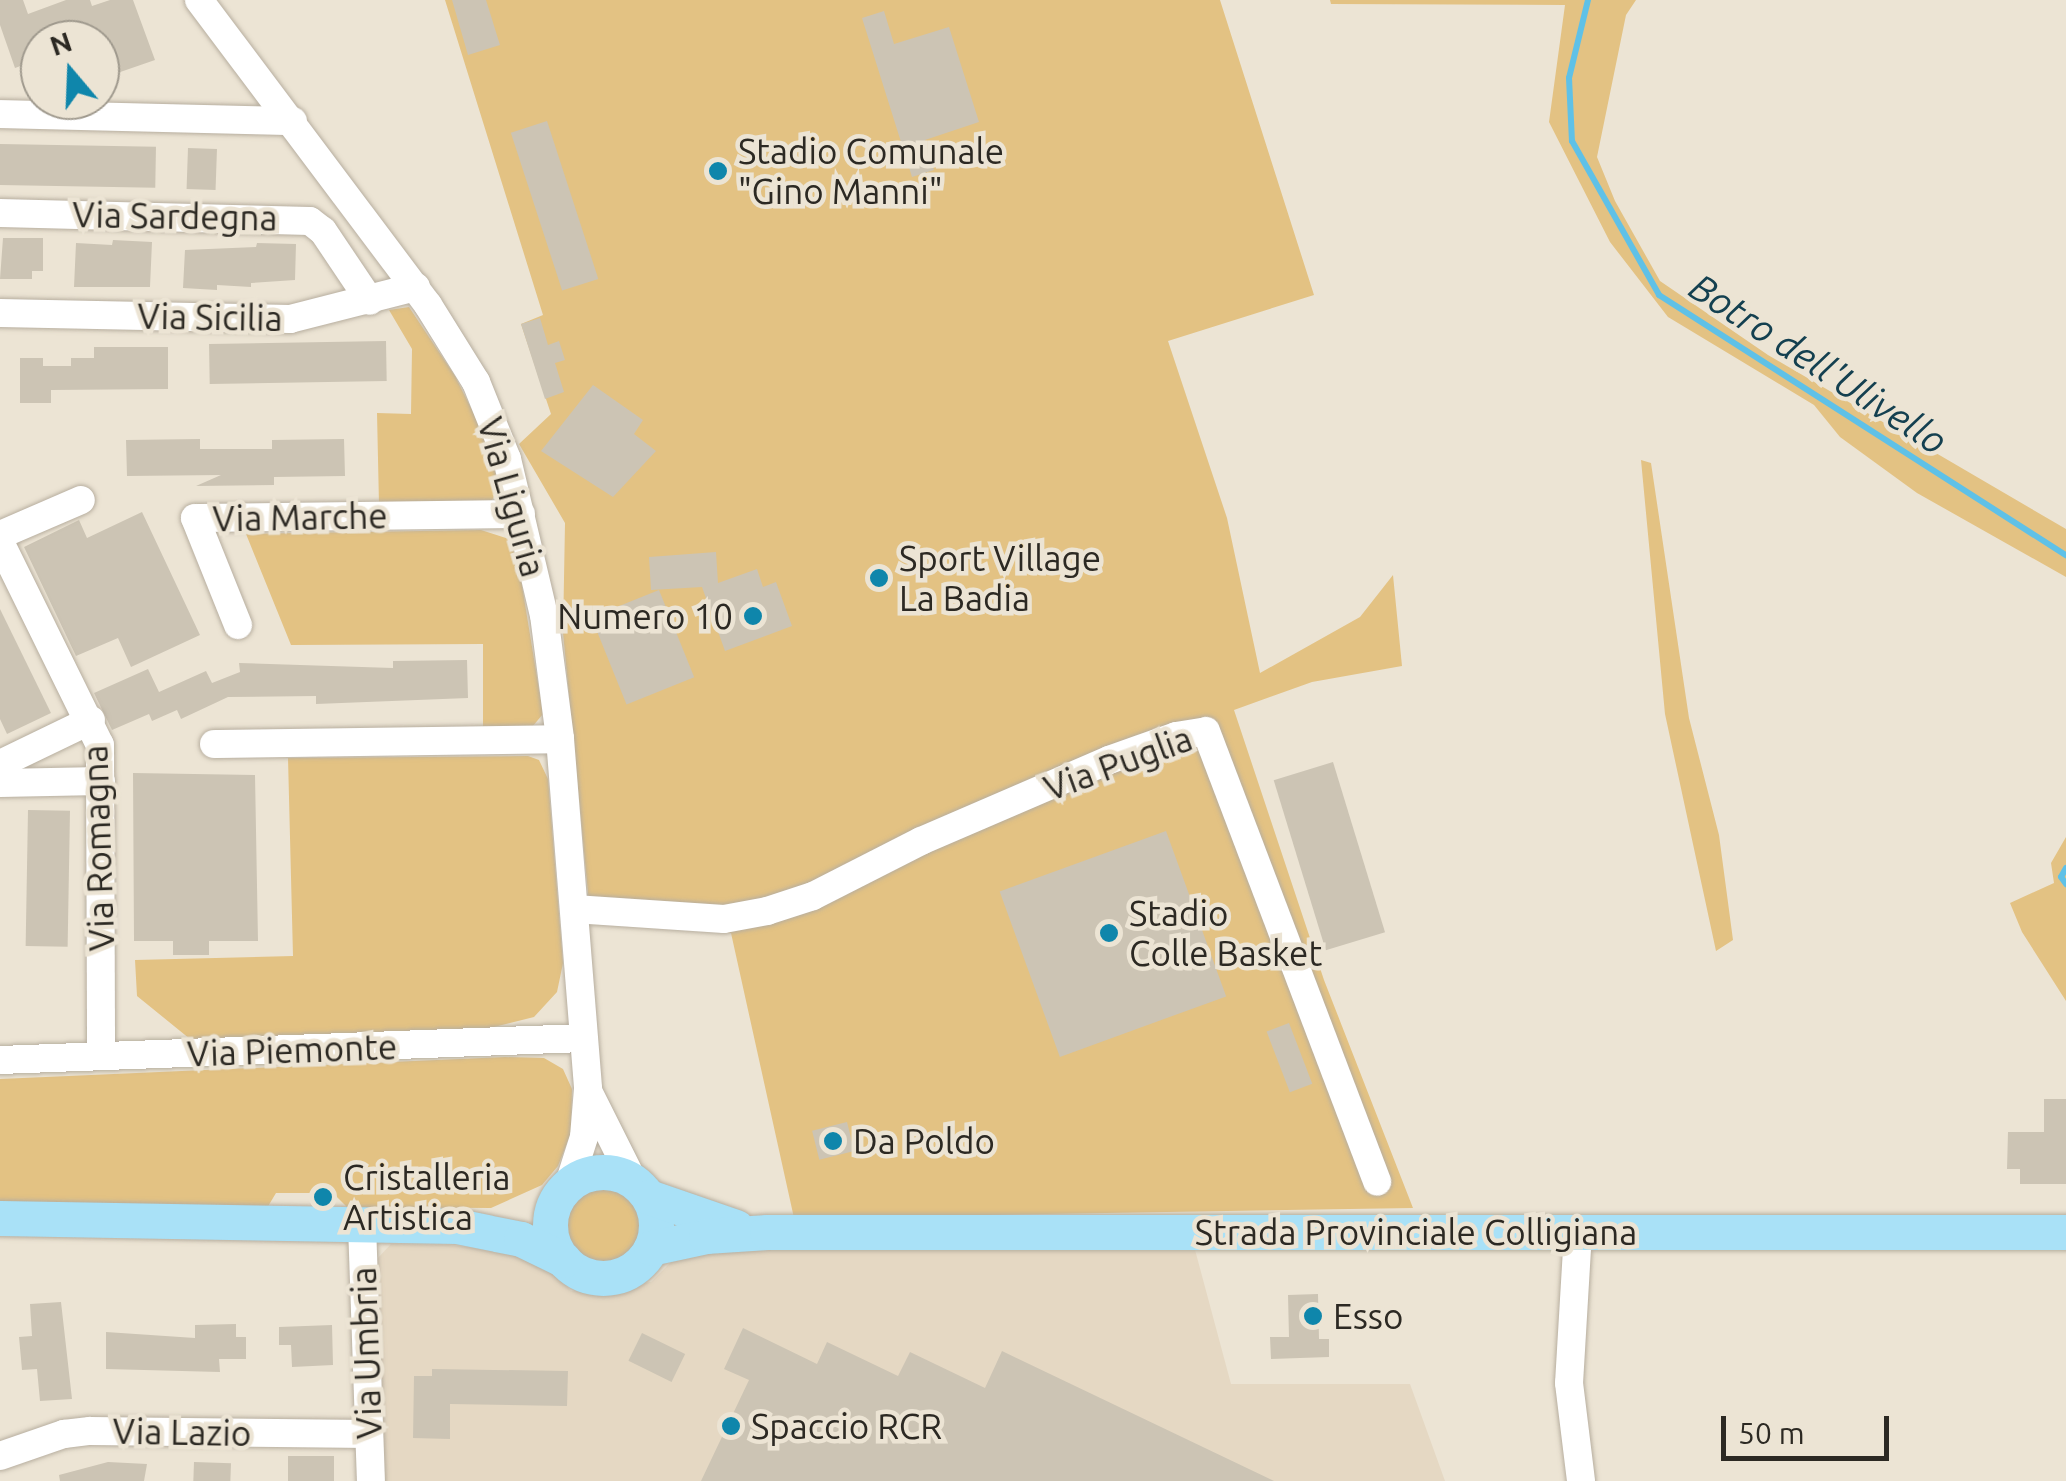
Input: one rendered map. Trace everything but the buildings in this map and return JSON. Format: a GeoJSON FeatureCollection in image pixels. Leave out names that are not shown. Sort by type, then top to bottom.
{"type":"FeatureCollection","features":[{"type":"Feature","properties":{"kind":"main road"},"geometry":{"type":"LineString","coordinates":[[0,1218],[457,1226],[521,1239],[577,1270],[605,1278],[633,1269],[651,1248],[655,1213],[641,1189],[600,1172],[502,1217],[457,1226]]}},
{"type":"Feature","properties":{"kind":"main road"},"geometry":{"type":"LineString","coordinates":[[564,1260],[556,1248],[551,1218],[567,1187]]}},
{"type":"Feature","properties":{"kind":"main road","name":"Strada Provinciale Colligiana"},"geometry":{"type":"LineString","coordinates":[[641,1189],[714,1222],[766,1232]]}},
{"type":"Feature","properties":{"kind":"main road","name":"Strada Provinciale Colligiana"},"geometry":{"type":"LineString","coordinates":[[651,1248],[706,1236],[766,1232],[2066,1232]]}},
{"type":"Feature","properties":{"kind":"street","name":"Via Liguria"},"geometry":{"type":"LineString","coordinates":[[199,0],[416,287],[487,406],[521,514],[544,615],[560,738],[588,1089]]}},
{"type":"Feature","properties":{"kind":"street"},"geometry":{"type":"LineString","coordinates":[[0,114],[293,122]]}},
{"type":"Feature","properties":{"kind":"street","name":"Via Sardegna"},"geometry":{"type":"LineString","coordinates":[[0,213],[310,221],[324,231],[370,300]]}},
{"type":"Feature","properties":{"kind":"street","name":"Via Sicilia"},"geometry":{"type":"LineString","coordinates":[[0,313],[290,319],[416,287]]}},
{"type":"Feature","properties":{"kind":"street","name":"Via Romagna"},"geometry":{"type":"LineString","coordinates":[[81,500],[0,539],[100,745],[100,1056]]}},
{"type":"Feature","properties":{"kind":"street","name":"Via Marche"},"geometry":{"type":"LineString","coordinates":[[238,625],[195,518],[521,514]]}},
{"type":"Feature","properties":{"kind":"street"},"geometry":{"type":"LineString","coordinates":[[0,764],[90,720]]}},
{"type":"Feature","properties":{"kind":"street","name":"Via Puglia"},"geometry":{"type":"LineString","coordinates":[[574,909],[724,919],[767,912],[812,896],[922,841],[1109,760],[1167,739],[1206,732],[1377,1182]]}},
{"type":"Feature","properties":{"kind":"street"},"geometry":{"type":"LineString","coordinates":[[214,744],[560,738]]}},
{"type":"Feature","properties":{"kind":"street"},"geometry":{"type":"LineString","coordinates":[[0,783],[101,781]]}},
{"type":"Feature","properties":{"kind":"street","name":"Via Piemonte"},"geometry":{"type":"LineString","coordinates":[[0,1060],[584,1038]]}},
{"type":"Feature","properties":{"kind":"street"},"geometry":{"type":"LineString","coordinates":[[567,1187],[584,1136],[588,1089]]}},
{"type":"Feature","properties":{"kind":"street"},"geometry":{"type":"LineString","coordinates":[[588,1089],[641,1189]]}},
{"type":"Feature","properties":{"kind":"street","name":"Via Umbria"},"geometry":{"type":"LineString","coordinates":[[362,1225],[371,1481]]}},
{"type":"Feature","properties":{"kind":"street"},"geometry":{"type":"LineString","coordinates":[[1578,1232],[1569,1383],[1580,1481]]}},
{"type":"Feature","properties":{"kind":"street","name":"Via Lazio"},"geometry":{"type":"LineString","coordinates":[[0,1456],[80,1432],[369,1434]]}},
{"type":"Feature","properties":{"kind":"shaded area","name":"Sport Village La Badia"},"geometry":{"type":"Polygon","coordinates":[[[445,0],[1220,0],[1314,295],[1168,341],[1227,518],[1260,673],[1360,617],[1393,575],[1402,666],[1312,682],[1234,710],[1324,980],[1413,1208],[794,1218],[731,933],[591,924],[563,633],[565,523],[519,444],[551,414],[521,324],[543,315],[445,0]]]}},
{"type":"Feature","properties":{"kind":"shaded area"},"geometry":{"type":"Polygon","coordinates":[[[1330,0],[1636,0],[1626,15],[1597,157],[1615,201],[1660,281],[1768,355],[2066,529],[2066,577],[1917,493],[1840,437],[1814,405],[1668,317],[1610,242],[1549,122],[1565,5],[1331,4],[1330,0]]]}},
{"type":"Feature","properties":{"kind":"shaded area"},"geometry":{"type":"Polygon","coordinates":[[[409,307],[455,376],[480,426],[500,487],[492,500],[480,504],[379,505],[377,413],[411,414],[412,349],[389,310],[409,307]]]}},
{"type":"Feature","properties":{"kind":"shaded area"},"geometry":{"type":"Polygon","coordinates":[[[1641,460],[1651,463],[1689,718],[1719,835],[1733,940],[1716,951],[1665,714],[1641,460]]]}},
{"type":"Feature","properties":{"kind":"shaded area"},"geometry":{"type":"Polygon","coordinates":[[[481,530],[509,539],[518,561],[543,714],[532,727],[483,729],[483,644],[291,645],[246,534],[481,530]]]}},
{"type":"Feature","properties":{"kind":"shaded area"},"geometry":{"type":"Polygon","coordinates":[[[528,756],[539,760],[548,779],[563,963],[557,992],[534,1017],[486,1029],[190,1039],[137,996],[135,960],[293,956],[288,758],[528,756]]]}},
{"type":"Feature","properties":{"kind":"shaded area"},"geometry":{"type":"Polygon","coordinates":[[[2066,837],[2066,1001],[2022,932],[2010,903],[2054,883],[2051,863],[2066,837]]]}},
{"type":"Feature","properties":{"kind":"shaded area"},"geometry":{"type":"Polygon","coordinates":[[[544,1058],[563,1069],[572,1089],[571,1133],[558,1166],[542,1185],[491,1208],[347,1207],[333,1193],[276,1193],[264,1213],[0,1206],[0,1079],[544,1058]]]}},
{"type":"Feature","properties":{"kind":"shaded area"},"geometry":{"type":"Polygon","coordinates":[[[606,1185],[621,1188],[633,1197],[642,1209],[642,1239],[633,1251],[621,1260],[606,1263],[591,1260],[579,1251],[570,1239],[567,1224],[570,1209],[579,1197],[591,1188],[606,1185]]]}},
{"type":"Feature","properties":{"kind":"shaded area"},"geometry":{"type":"Polygon","coordinates":[[[391,1244],[449,1245],[519,1253],[554,1273],[571,1291],[651,1282],[674,1259],[715,1249],[1194,1246],[1231,1384],[1410,1384],[1445,1481],[382,1481],[377,1259],[391,1244]]]}},
{"type":"Feature","properties":{"kind":"waterway","name":"Botro dell'Ulivello"},"geometry":{"type":"LineString","coordinates":[[1588,0],[1569,78],[1572,141],[1659,295],[2066,555]]}},
{"type":"Feature","properties":{"kind":"waterway","name":"Botro dell'Ulivello"},"geometry":{"type":"LineString","coordinates":[[2066,868],[2061,877],[2066,884]]}},
{"type":"Feature","properties":{"kind":"place","name":"Stadio Comunale \"Gino Manni\""},"geometry":{"type":"Point","coordinates":[718,171]}},
{"type":"Feature","properties":{"kind":"place","name":"Sport Village La Badia"},"geometry":{"type":"Point","coordinates":[879,578]}},
{"type":"Feature","properties":{"kind":"place","name":"Numero 10"},"geometry":{"type":"Point","coordinates":[753,616]}},
{"type":"Feature","properties":{"kind":"place","name":"Stadio Colle Basket"},"geometry":{"type":"Point","coordinates":[1109,933]}},
{"type":"Feature","properties":{"kind":"place","name":"Da Poldo"},"geometry":{"type":"Point","coordinates":[833,1141]}},
{"type":"Feature","properties":{"kind":"place","name":"Cristalleria Artistica"},"geometry":{"type":"Point","coordinates":[323,1197]}},
{"type":"Feature","properties":{"kind":"place","name":"Esso"},"geometry":{"type":"Point","coordinates":[1313,1316]}},
{"type":"Feature","properties":{"kind":"place","name":"Spaccio RCR"},"geometry":{"type":"Point","coordinates":[731,1426]}}]}
